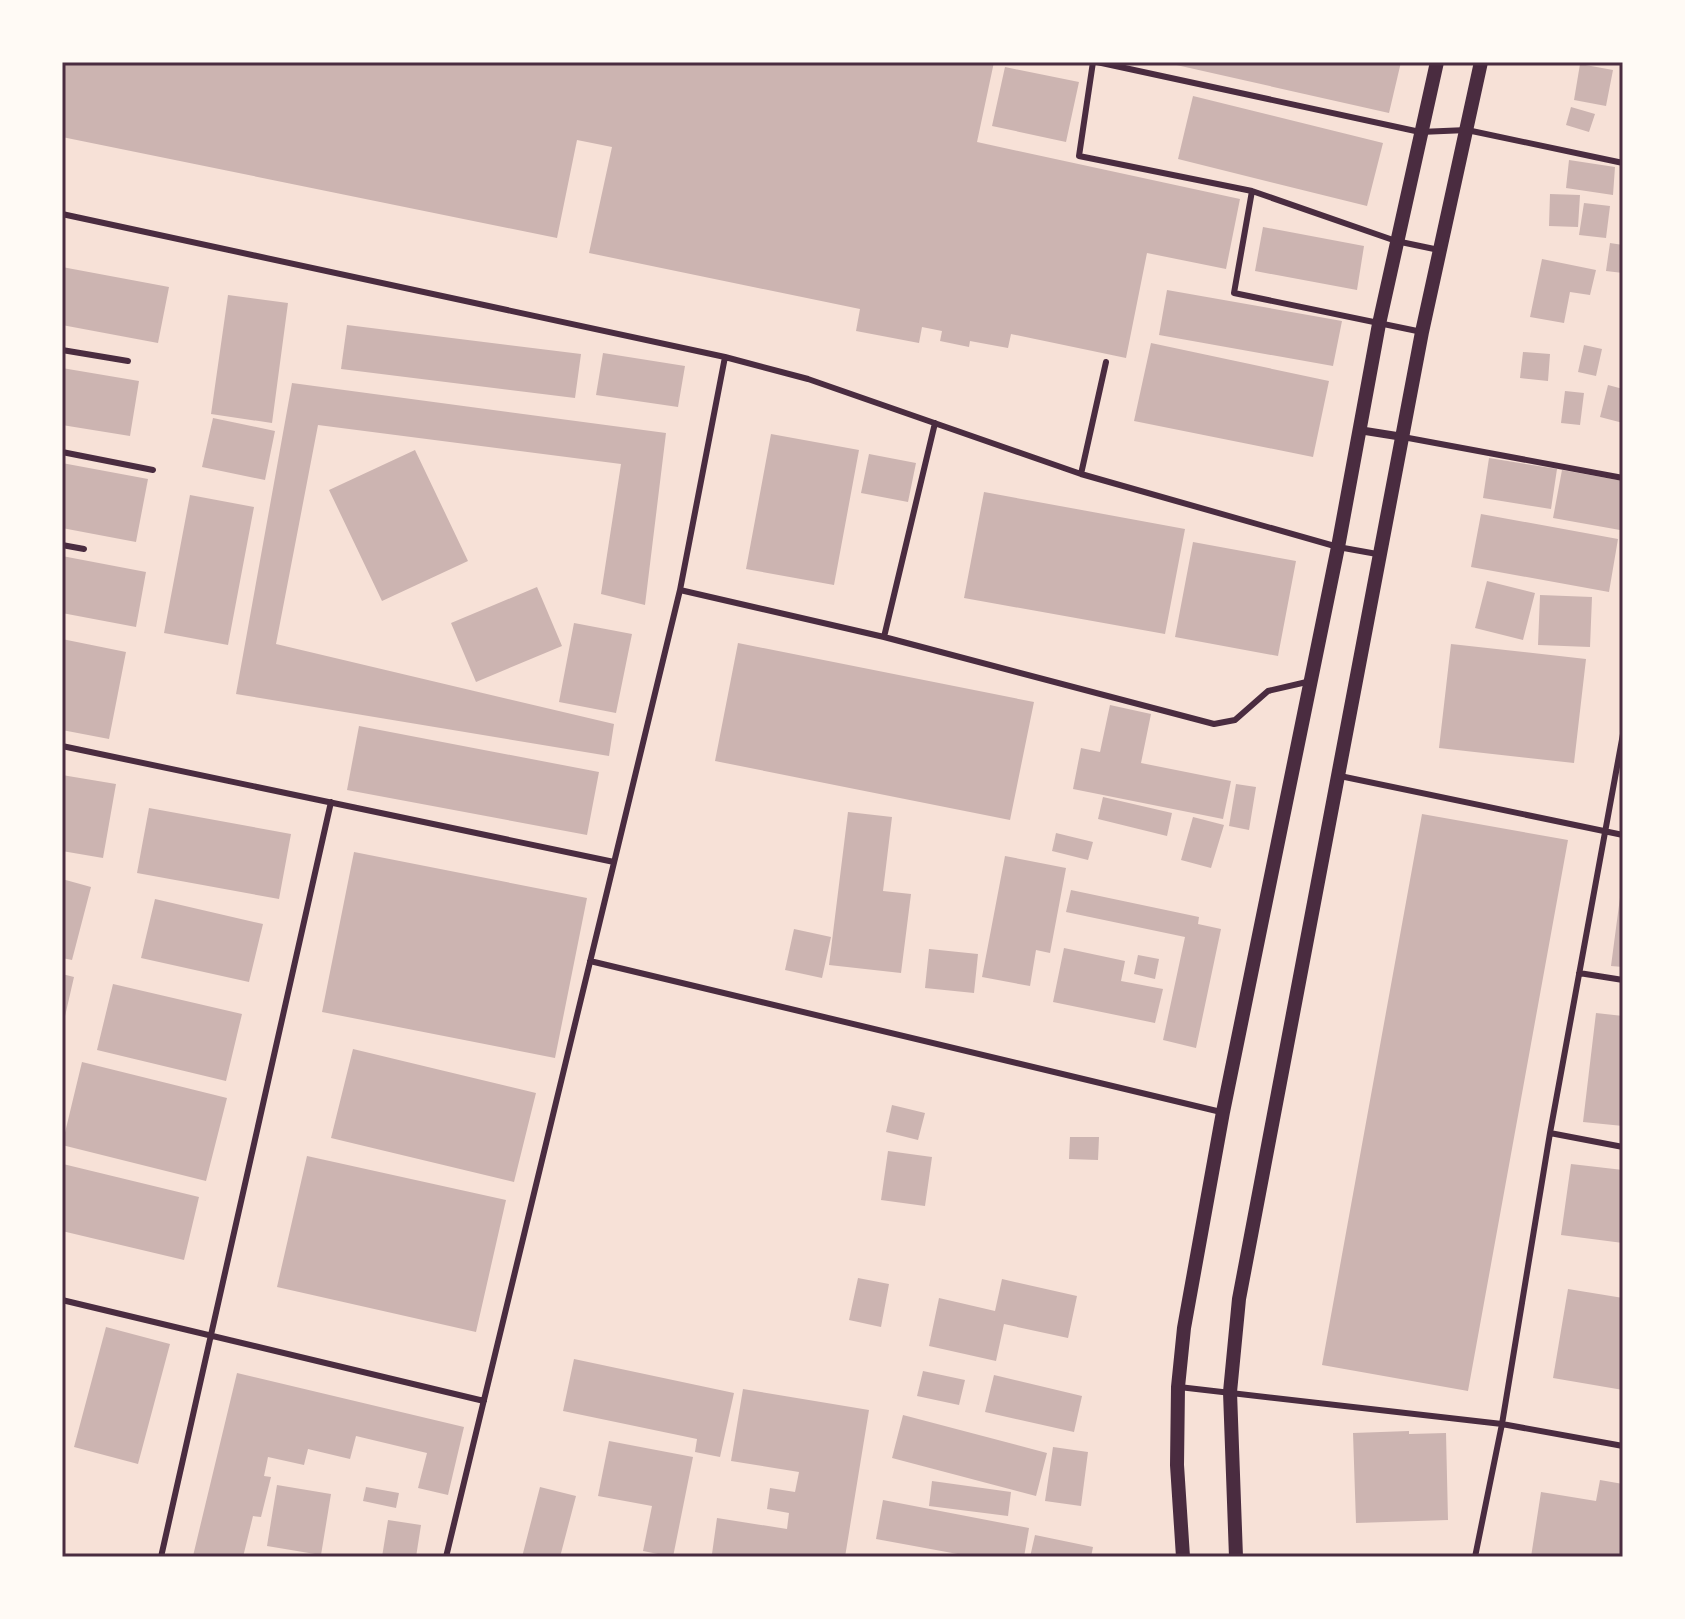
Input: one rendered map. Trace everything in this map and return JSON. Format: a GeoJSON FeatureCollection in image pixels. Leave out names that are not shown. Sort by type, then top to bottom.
{"type":"FeatureCollection","features":[{"type":"Feature","properties":{"kind":"street"},"geometry":{"type":"LineString","coordinates":[[1183,1557],[1177,1465],[1178,1387],[1184,1328],[1223,1112],[1338,547],[1379,324],[1437,62]]}},
{"type":"Feature","properties":{"kind":"street"},"geometry":{"type":"LineString","coordinates":[[1236,1557],[1230,1392],[1239,1299],[1422,332],[1481,62]]}},
{"type":"Feature","properties":{"kind":"street"},"geometry":{"type":"LineString","coordinates":[[1359,430],[1403,437]]}},
{"type":"Feature","properties":{"kind":"lane"},"geometry":{"type":"LineString","coordinates":[[1439,250],[1396,241],[1252,191],[1079,156],[1095,62],[1420,132],[1467,130],[1623,163]]}},
{"type":"Feature","properties":{"kind":"lane"},"geometry":{"type":"LineString","coordinates":[[1252,191],[1234,293],[1422,332]]}},
{"type":"Feature","properties":{"kind":"lane"},"geometry":{"type":"LineString","coordinates":[[62,214],[725,357],[808,379],[1081,474],[1338,547],[1381,555]]}},
{"type":"Feature","properties":{"kind":"lane"},"geometry":{"type":"LineString","coordinates":[[62,350],[128,361]]}},
{"type":"Feature","properties":{"kind":"lane"},"geometry":{"type":"LineString","coordinates":[[446,1557],[680,590],[725,357]]}},
{"type":"Feature","properties":{"kind":"lane"},"geometry":{"type":"LineString","coordinates":[[1081,474],[1106,362]]}},
{"type":"Feature","properties":{"kind":"lane"},"geometry":{"type":"LineString","coordinates":[[884,637],[935,423]]}},
{"type":"Feature","properties":{"kind":"lane"},"geometry":{"type":"LineString","coordinates":[[1403,437],[1623,478]]}},
{"type":"Feature","properties":{"kind":"lane"},"geometry":{"type":"LineString","coordinates":[[62,452],[153,470]]}},
{"type":"Feature","properties":{"kind":"lane"},"geometry":{"type":"LineString","coordinates":[[62,545],[84,549]]}},
{"type":"Feature","properties":{"kind":"lane"},"geometry":{"type":"LineString","coordinates":[[680,590],[884,637],[1214,724],[1235,720],[1268,691],[1311,681]]}},
{"type":"Feature","properties":{"kind":"lane"},"geometry":{"type":"LineString","coordinates":[[1475,1557],[1502,1424],[1550,1133],[1623,734]]}},
{"type":"Feature","properties":{"kind":"lane"},"geometry":{"type":"LineString","coordinates":[[62,746],[614,862]]}},
{"type":"Feature","properties":{"kind":"lane"},"geometry":{"type":"LineString","coordinates":[[1337,775],[1623,835]]}},
{"type":"Feature","properties":{"kind":"lane"},"geometry":{"type":"LineString","coordinates":[[161,1557],[331,802]]}},
{"type":"Feature","properties":{"kind":"lane"},"geometry":{"type":"LineString","coordinates":[[590,961],[1223,1112]]}},
{"type":"Feature","properties":{"kind":"lane"},"geometry":{"type":"LineString","coordinates":[[1579,973],[1623,980]]}},
{"type":"Feature","properties":{"kind":"lane"},"geometry":{"type":"LineString","coordinates":[[1550,1133],[1623,1147]]}},
{"type":"Feature","properties":{"kind":"lane"},"geometry":{"type":"LineString","coordinates":[[62,1300],[484,1401]]}},
{"type":"Feature","properties":{"kind":"lane"},"geometry":{"type":"LineString","coordinates":[[1178,1387],[1502,1424],[1623,1446]]}},
{"type":"Feature","properties":{"kind":"building"},"geometry":{"type":"Polygon","coordinates":[[[62,62],[994,62],[977,142],[1240,199],[1226,269],[1147,253],[1126,358],[1011,334],[1008,348],[970,341],[969,347],[940,341],[942,331],[922,327],[919,343],[856,331],[860,309],[589,253],[612,147],[577,140],[557,238],[62,137],[62,62]]]}},
{"type":"Feature","properties":{"kind":"building"},"geometry":{"type":"Polygon","coordinates":[[[1163,62],[1401,62],[1389,113],[1163,62]]]}},
{"type":"Feature","properties":{"kind":"building"},"geometry":{"type":"Polygon","coordinates":[[[1580,64],[1613,70],[1606,106],[1574,100],[1580,64]]]}},
{"type":"Feature","properties":{"kind":"building"},"geometry":{"type":"Polygon","coordinates":[[[1005,67],[1079,82],[1066,142],[992,126],[1005,67]]]}},
{"type":"Feature","properties":{"kind":"building"},"geometry":{"type":"Polygon","coordinates":[[[1193,96],[1383,143],[1367,206],[1178,159],[1193,96]]]}},
{"type":"Feature","properties":{"kind":"building"},"geometry":{"type":"Polygon","coordinates":[[[1571,107],[1595,114],[1589,132],[1566,125],[1571,107]]]}},
{"type":"Feature","properties":{"kind":"building"},"geometry":{"type":"Polygon","coordinates":[[[1569,160],[1615,167],[1613,195],[1566,188],[1569,160]]]}},
{"type":"Feature","properties":{"kind":"building"},"geometry":{"type":"Polygon","coordinates":[[[1550,194],[1580,195],[1578,227],[1549,226],[1550,194]]]}},
{"type":"Feature","properties":{"kind":"building"},"geometry":{"type":"Polygon","coordinates":[[[1584,203],[1610,206],[1606,238],[1579,235],[1584,203]]]}},
{"type":"Feature","properties":{"kind":"building"},"geometry":{"type":"Polygon","coordinates":[[[1263,227],[1364,246],[1357,290],[1255,271],[1263,227]]]}},
{"type":"Feature","properties":{"kind":"building"},"geometry":{"type":"Polygon","coordinates":[[[1610,243],[1623,245],[1623,273],[1606,271],[1610,243]]]}},
{"type":"Feature","properties":{"kind":"building"},"geometry":{"type":"Polygon","coordinates":[[[1542,259],[1596,270],[1590,295],[1570,292],[1564,323],[1530,317],[1542,259]]]}},
{"type":"Feature","properties":{"kind":"building"},"geometry":{"type":"Polygon","coordinates":[[[62,267],[169,287],[158,343],[62,325],[62,267]]]}},
{"type":"Feature","properties":{"kind":"building"},"geometry":{"type":"Polygon","coordinates":[[[1167,290],[1342,321],[1333,366],[1159,335],[1167,290]]]}},
{"type":"Feature","properties":{"kind":"building"},"geometry":{"type":"Polygon","coordinates":[[[228,295],[288,303],[272,423],[211,414],[228,295]]]}},
{"type":"Feature","properties":{"kind":"building"},"geometry":{"type":"Polygon","coordinates":[[[347,325],[581,354],[575,398],[341,369],[347,325]]]}},
{"type":"Feature","properties":{"kind":"building"},"geometry":{"type":"Polygon","coordinates":[[[1151,343],[1329,381],[1313,457],[1134,421],[1151,343]]]}},
{"type":"Feature","properties":{"kind":"building"},"geometry":{"type":"Polygon","coordinates":[[[1584,345],[1602,349],[1596,376],[1578,372],[1584,345]]]}},
{"type":"Feature","properties":{"kind":"building"},"geometry":{"type":"Polygon","coordinates":[[[1523,352],[1550,354],[1548,381],[1520,378],[1523,352]]]}},
{"type":"Feature","properties":{"kind":"building"},"geometry":{"type":"Polygon","coordinates":[[[603,353],[685,366],[678,407],[596,395],[603,353]]]}},
{"type":"Feature","properties":{"kind":"building"},"geometry":{"type":"Polygon","coordinates":[[[62,368],[139,381],[130,436],[62,425],[62,368]]]}},
{"type":"Feature","properties":{"kind":"building"},"geometry":{"type":"Polygon","coordinates":[[[292,383],[666,433],[645,605],[601,594],[621,464],[318,425],[276,644],[614,724],[609,756],[236,694],[292,383]]]}},
{"type":"Feature","properties":{"kind":"building"},"geometry":{"type":"Polygon","coordinates":[[[1608,385],[1623,389],[1623,423],[1600,417],[1608,385]]]}},
{"type":"Feature","properties":{"kind":"building"},"geometry":{"type":"Polygon","coordinates":[[[1565,391],[1584,393],[1580,425],[1561,423],[1565,391]]]}},
{"type":"Feature","properties":{"kind":"building"},"geometry":{"type":"Polygon","coordinates":[[[213,418],[275,431],[265,480],[202,467],[213,418]]]}},
{"type":"Feature","properties":{"kind":"building"},"geometry":{"type":"Polygon","coordinates":[[[771,434],[859,450],[834,585],[746,569],[771,434]]]}},
{"type":"Feature","properties":{"kind":"building"},"geometry":{"type":"Polygon","coordinates":[[[415,450],[468,561],[382,601],[329,490],[415,450]]]}},
{"type":"Feature","properties":{"kind":"building"},"geometry":{"type":"Polygon","coordinates":[[[869,454],[916,463],[908,502],[861,493],[869,454]]]}},
{"type":"Feature","properties":{"kind":"building"},"geometry":{"type":"Polygon","coordinates":[[[1489,458],[1557,469],[1551,509],[1483,498],[1489,458]]]}},
{"type":"Feature","properties":{"kind":"building"},"geometry":{"type":"Polygon","coordinates":[[[62,463],[148,479],[136,542],[62,528],[62,463]]]}},
{"type":"Feature","properties":{"kind":"building"},"geometry":{"type":"Polygon","coordinates":[[[1562,470],[1623,481],[1620,530],[1553,518],[1562,470]]]}},
{"type":"Feature","properties":{"kind":"building"},"geometry":{"type":"Polygon","coordinates":[[[984,492],[1185,529],[1165,634],[964,598],[984,492]]]}},
{"type":"Feature","properties":{"kind":"building"},"geometry":{"type":"Polygon","coordinates":[[[190,495],[254,507],[228,645],[164,633],[190,495]]]}},
{"type":"Feature","properties":{"kind":"building"},"geometry":{"type":"Polygon","coordinates":[[[1481,514],[1618,539],[1609,592],[1471,567],[1481,514]]]}},
{"type":"Feature","properties":{"kind":"building"},"geometry":{"type":"Polygon","coordinates":[[[1193,542],[1296,561],[1278,656],[1175,637],[1193,542]]]}},
{"type":"Feature","properties":{"kind":"building"},"geometry":{"type":"Polygon","coordinates":[[[62,556],[146,572],[136,627],[62,613],[62,556]]]}},
{"type":"Feature","properties":{"kind":"building"},"geometry":{"type":"Polygon","coordinates":[[[1487,581],[1535,593],[1523,640],[1475,628],[1487,581]]]}},
{"type":"Feature","properties":{"kind":"building"},"geometry":{"type":"Polygon","coordinates":[[[537,587],[562,646],[476,682],[451,623],[537,587]]]}},
{"type":"Feature","properties":{"kind":"building"},"geometry":{"type":"Polygon","coordinates":[[[1540,595],[1592,597],[1590,647],[1538,645],[1540,595]]]}},
{"type":"Feature","properties":{"kind":"building"},"geometry":{"type":"Polygon","coordinates":[[[574,623],[632,634],[616,713],[559,702],[574,623]]]}},
{"type":"Feature","properties":{"kind":"building"},"geometry":{"type":"Polygon","coordinates":[[[62,639],[126,652],[109,739],[62,730],[62,639]]]}},
{"type":"Feature","properties":{"kind":"building"},"geometry":{"type":"Polygon","coordinates":[[[738,643],[1034,702],[1010,820],[715,761],[738,643]]]}},
{"type":"Feature","properties":{"kind":"building"},"geometry":{"type":"Polygon","coordinates":[[[1451,644],[1586,659],[1574,763],[1439,748],[1451,644]]]}},
{"type":"Feature","properties":{"kind":"building"},"geometry":{"type":"Polygon","coordinates":[[[1110,705],[1151,714],[1141,763],[1231,781],[1223,819],[1073,789],[1081,748],[1100,752],[1110,705]]]}},
{"type":"Feature","properties":{"kind":"building"},"geometry":{"type":"Polygon","coordinates":[[[359,726],[599,772],[587,835],[347,790],[359,726]]]}},
{"type":"Feature","properties":{"kind":"building"},"geometry":{"type":"Polygon","coordinates":[[[62,775],[116,784],[103,858],[62,851],[62,775]]]}},
{"type":"Feature","properties":{"kind":"building"},"geometry":{"type":"Polygon","coordinates":[[[1236,784],[1256,787],[1249,830],[1229,826],[1236,784]]]}},
{"type":"Feature","properties":{"kind":"building"},"geometry":{"type":"Polygon","coordinates":[[[1103,797],[1172,813],[1167,836],[1098,819],[1103,797]]]}},
{"type":"Feature","properties":{"kind":"building"},"geometry":{"type":"Polygon","coordinates":[[[149,808],[291,834],[279,899],[137,873],[149,808]]]}},
{"type":"Feature","properties":{"kind":"building"},"geometry":{"type":"Polygon","coordinates":[[[848,812],[892,817],[883,891],[911,894],[901,973],[829,965],[848,812]]]}},
{"type":"Feature","properties":{"kind":"building"},"geometry":{"type":"Polygon","coordinates":[[[1422,814],[1568,840],[1468,1391],[1322,1365],[1422,814]]]}},
{"type":"Feature","properties":{"kind":"building"},"geometry":{"type":"Polygon","coordinates":[[[1193,817],[1224,825],[1211,868],[1181,860],[1193,817]]]}},
{"type":"Feature","properties":{"kind":"building"},"geometry":{"type":"Polygon","coordinates":[[[1056,833],[1093,842],[1088,860],[1052,851],[1056,833]]]}},
{"type":"Feature","properties":{"kind":"building"},"geometry":{"type":"Polygon","coordinates":[[[354,852],[587,898],[555,1058],[322,1012],[354,852]]]}},
{"type":"Feature","properties":{"kind":"building"},"geometry":{"type":"Polygon","coordinates":[[[1005,856],[1066,868],[1050,953],[1036,950],[1030,986],[982,977],[1005,856]]]}},
{"type":"Feature","properties":{"kind":"building"},"geometry":{"type":"Polygon","coordinates":[[[62,879],[91,887],[72,960],[62,958],[62,879]]]}},
{"type":"Feature","properties":{"kind":"building"},"geometry":{"type":"Polygon","coordinates":[[[1071,890],[1199,917],[1198,924],[1221,929],[1196,1048],[1163,1040],[1185,937],[1066,912],[1071,890]]]}},
{"type":"Feature","properties":{"kind":"building"},"geometry":{"type":"Polygon","coordinates":[[[1623,891],[1623,967],[1611,966],[1623,891]]]}},
{"type":"Feature","properties":{"kind":"building"},"geometry":{"type":"Polygon","coordinates":[[[155,899],[263,924],[249,982],[141,958],[155,899]]]}},
{"type":"Feature","properties":{"kind":"building"},"geometry":{"type":"Polygon","coordinates":[[[794,929],[831,937],[822,978],[785,970],[794,929]]]}},
{"type":"Feature","properties":{"kind":"building"},"geometry":{"type":"Polygon","coordinates":[[[1064,948],[1125,961],[1121,981],[1163,989],[1155,1023],[1053,1002],[1064,948]]]}},
{"type":"Feature","properties":{"kind":"building"},"geometry":{"type":"Polygon","coordinates":[[[929,949],[978,954],[974,993],[925,988],[929,949]]]}},
{"type":"Feature","properties":{"kind":"building"},"geometry":{"type":"Polygon","coordinates":[[[1138,955],[1159,959],[1155,979],[1134,974],[1138,955]]]}},
{"type":"Feature","properties":{"kind":"building"},"geometry":{"type":"Polygon","coordinates":[[[62,974],[74,977],[63,1025],[62,1025],[62,974]]]}},
{"type":"Feature","properties":{"kind":"building"},"geometry":{"type":"Polygon","coordinates":[[[113,984],[242,1014],[226,1081],[97,1050],[113,984]]]}},
{"type":"Feature","properties":{"kind":"building"},"geometry":{"type":"Polygon","coordinates":[[[1596,1013],[1623,1016],[1623,1126],[1583,1122],[1596,1013]]]}},
{"type":"Feature","properties":{"kind":"building"},"geometry":{"type":"Polygon","coordinates":[[[353,1049],[536,1093],[514,1182],[331,1138],[353,1049]]]}},
{"type":"Feature","properties":{"kind":"building"},"geometry":{"type":"Polygon","coordinates":[[[82,1062],[227,1098],[206,1181],[62,1145],[82,1062]]]}},
{"type":"Feature","properties":{"kind":"building"},"geometry":{"type":"Polygon","coordinates":[[[892,1105],[925,1113],[918,1140],[886,1132],[892,1105]]]}},
{"type":"Feature","properties":{"kind":"building"},"geometry":{"type":"Polygon","coordinates":[[[1070,1137],[1099,1137],[1098,1160],[1069,1159],[1070,1137]]]}},
{"type":"Feature","properties":{"kind":"building"},"geometry":{"type":"Polygon","coordinates":[[[888,1151],[932,1157],[925,1206],[881,1200],[888,1151]]]}},
{"type":"Feature","properties":{"kind":"building"},"geometry":{"type":"Polygon","coordinates":[[[307,1156],[506,1200],[476,1332],[277,1287],[307,1156]]]}},
{"type":"Feature","properties":{"kind":"building"},"geometry":{"type":"Polygon","coordinates":[[[63,1164],[199,1197],[184,1260],[62,1231],[63,1164]]]}},
{"type":"Feature","properties":{"kind":"building"},"geometry":{"type":"Polygon","coordinates":[[[1571,1164],[1623,1170],[1623,1243],[1561,1235],[1571,1164]]]}},
{"type":"Feature","properties":{"kind":"building"},"geometry":{"type":"Polygon","coordinates":[[[858,1278],[889,1284],[881,1327],[849,1320],[858,1278]]]}},
{"type":"Feature","properties":{"kind":"building"},"geometry":{"type":"Polygon","coordinates":[[[1002,1279],[1077,1296],[1068,1338],[1004,1324],[996,1361],[929,1346],[939,1298],[995,1311],[1002,1279]]]}},
{"type":"Feature","properties":{"kind":"building"},"geometry":{"type":"Polygon","coordinates":[[[1568,1289],[1623,1298],[1623,1390],[1553,1378],[1568,1289]]]}},
{"type":"Feature","properties":{"kind":"building"},"geometry":{"type":"Polygon","coordinates":[[[106,1327],[170,1344],[138,1464],[74,1447],[106,1327]]]}},
{"type":"Feature","properties":{"kind":"building"},"geometry":{"type":"Polygon","coordinates":[[[574,1359],[734,1393],[720,1457],[695,1452],[697,1439],[563,1411],[574,1359]]]}},
{"type":"Feature","properties":{"kind":"building"},"geometry":{"type":"Polygon","coordinates":[[[923,1371],[965,1380],[959,1405],[917,1396],[923,1371]]]}},
{"type":"Feature","properties":{"kind":"building"},"geometry":{"type":"Polygon","coordinates":[[[237,1373],[464,1427],[448,1495],[418,1488],[427,1453],[356,1436],[350,1459],[308,1449],[304,1465],[268,1457],[264,1476],[271,1477],[261,1517],[253,1516],[243,1557],[193,1556],[237,1373]]]}},
{"type":"Feature","properties":{"kind":"building"},"geometry":{"type":"Polygon","coordinates":[[[994,1375],[1082,1396],[1074,1432],[985,1412],[994,1375]]]}},
{"type":"Feature","properties":{"kind":"building"},"geometry":{"type":"Polygon","coordinates":[[[743,1389],[869,1410],[845,1557],[729,1557],[712,1554],[717,1518],[787,1529],[789,1513],[767,1509],[770,1488],[795,1492],[799,1472],[731,1461],[743,1389]]]}},
{"type":"Feature","properties":{"kind":"building"},"geometry":{"type":"Polygon","coordinates":[[[903,1415],[1047,1453],[1036,1496],[892,1458],[903,1415]]]}},
{"type":"Feature","properties":{"kind":"building"},"geometry":{"type":"Polygon","coordinates":[[[1409,1431],[1409,1434],[1446,1433],[1448,1520],[1356,1523],[1353,1433],[1409,1431]]]}},
{"type":"Feature","properties":{"kind":"building"},"geometry":{"type":"Polygon","coordinates":[[[609,1441],[693,1457],[673,1557],[643,1551],[652,1506],[598,1496],[609,1441]]]}},
{"type":"Feature","properties":{"kind":"building"},"geometry":{"type":"Polygon","coordinates":[[[1053,1447],[1088,1452],[1081,1506],[1045,1501],[1053,1447]]]}},
{"type":"Feature","properties":{"kind":"building"},"geometry":{"type":"Polygon","coordinates":[[[1600,1480],[1623,1484],[1623,1557],[1531,1557],[1541,1492],[1596,1501],[1600,1480]]]}},
{"type":"Feature","properties":{"kind":"building"},"geometry":{"type":"Polygon","coordinates":[[[932,1481],[1011,1492],[1008,1516],[929,1506],[932,1481]]]}},
{"type":"Feature","properties":{"kind":"building"},"geometry":{"type":"Polygon","coordinates":[[[277,1485],[331,1494],[321,1555],[267,1546],[277,1485]]]}},
{"type":"Feature","properties":{"kind":"building"},"geometry":{"type":"Polygon","coordinates":[[[366,1487],[399,1493],[396,1508],[363,1501],[366,1487]]]}},
{"type":"Feature","properties":{"kind":"building"},"geometry":{"type":"Polygon","coordinates":[[[540,1487],[576,1496],[560,1557],[522,1557],[540,1487]]]}},
{"type":"Feature","properties":{"kind":"building"},"geometry":{"type":"Polygon","coordinates":[[[883,1500],[1029,1528],[1024,1557],[974,1557],[876,1539],[883,1500]]]}},
{"type":"Feature","properties":{"kind":"building"},"geometry":{"type":"Polygon","coordinates":[[[388,1520],[421,1525],[416,1557],[382,1557],[388,1520]]]}},
{"type":"Feature","properties":{"kind":"building"},"geometry":{"type":"Polygon","coordinates":[[[1035,1535],[1093,1547],[1091,1557],[1030,1557],[1035,1535]]]}}]}
